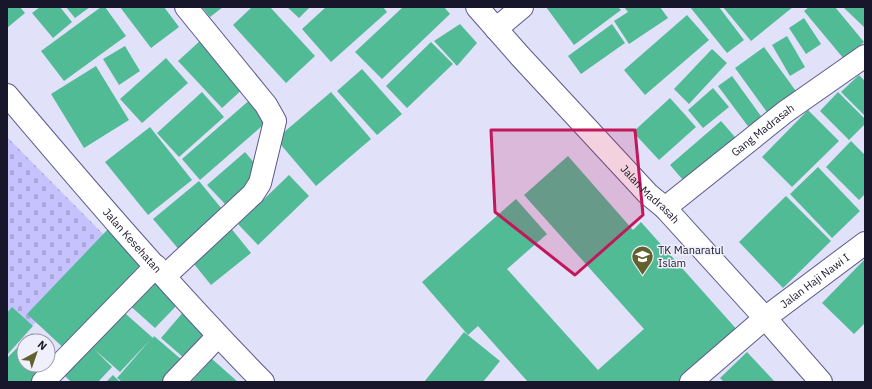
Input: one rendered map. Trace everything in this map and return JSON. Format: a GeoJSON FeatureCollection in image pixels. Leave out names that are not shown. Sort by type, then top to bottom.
{"type":"FeatureCollection","features":[{"type":"Feature","properties":{"kind":"street"},"geometry":{"type":"LineString","coordinates":[[43,382],[160,271],[252,194],[260,183],[275,121],[266,105],[186,7]]}},
{"type":"Feature","properties":{"kind":"street","name":"Jalan Madrasah"},"geometry":{"type":"LineString","coordinates":[[477,7],[648,194],[665,208],[821,382]]}},
{"type":"Feature","properties":{"kind":"street"},"geometry":{"type":"LineString","coordinates":[[496,29],[522,7]]}},
{"type":"Feature","properties":{"kind":"street","name":"Gang Madrasah"},"geometry":{"type":"LineString","coordinates":[[665,208],[785,112],[865,56]]}},
{"type":"Feature","properties":{"kind":"street","name":"Jalan Kesehatan"},"geometry":{"type":"LineString","coordinates":[[7,95],[160,271],[218,336],[263,382]]}},
{"type":"Feature","properties":{"kind":"street","name":"Jalan Haji Nawi I"},"geometry":{"type":"LineString","coordinates":[[691,382],[765,318],[865,243]]}},
{"type":"Feature","properties":{"kind":"street"},"geometry":{"type":"LineString","coordinates":[[174,382],[218,336]]}},
{"type":"Feature","properties":{"kind":"highlighted area"},"geometry":{"type":"Polygon","coordinates":[[[491,130],[635,130],[643,215],[575,275],[495,212],[491,130]]]}},
{"type":"Feature","properties":{"kind":"green space"},"geometry":{"type":"Polygon","coordinates":[[[7,137],[113,244],[25,333],[16,333],[16,342],[7,351],[7,137]]]}},
{"type":"Feature","properties":{"kind":"building"},"geometry":{"type":"Polygon","coordinates":[[[7,7],[20,7],[25,13],[7,28],[7,7]]]}},
{"type":"Feature","properties":{"kind":"building"},"geometry":{"type":"Polygon","coordinates":[[[40,7],[60,7],[72,22],[53,38],[32,13],[40,7]]]}},
{"type":"Feature","properties":{"kind":"building"},"geometry":{"type":"Polygon","coordinates":[[[66,7],[90,7],[75,18],[66,7]]]}},
{"type":"Feature","properties":{"kind":"building"},"geometry":{"type":"Polygon","coordinates":[[[101,7],[105,7],[126,36],[64,81],[41,51],[101,7]]]}},
{"type":"Feature","properties":{"kind":"building"},"geometry":{"type":"Polygon","coordinates":[[[120,7],[164,7],[179,27],[151,48],[120,7]]]}},
{"type":"Feature","properties":{"kind":"building"},"geometry":{"type":"Polygon","coordinates":[[[202,7],[223,7],[210,17],[202,7]]]}},
{"type":"Feature","properties":{"kind":"building"},"geometry":{"type":"Polygon","coordinates":[[[252,7],[270,7],[315,56],[286,83],[233,25],[252,7]]]}},
{"type":"Feature","properties":{"kind":"building"},"geometry":{"type":"Polygon","coordinates":[[[287,7],[310,7],[299,18],[287,7]]]}},
{"type":"Feature","properties":{"kind":"building"},"geometry":{"type":"Polygon","coordinates":[[[326,7],[383,7],[387,12],[331,62],[302,29],[326,7]]]}},
{"type":"Feature","properties":{"kind":"building"},"geometry":{"type":"Polygon","coordinates":[[[403,7],[444,7],[450,14],[382,79],[355,52],[403,7]]]}},
{"type":"Feature","properties":{"kind":"building"},"geometry":{"type":"Polygon","coordinates":[[[546,7],[618,7],[621,10],[574,45],[546,7]]]}},
{"type":"Feature","properties":{"kind":"building"},"geometry":{"type":"Polygon","coordinates":[[[624,7],[660,7],[668,18],[629,44],[614,21],[628,12],[624,7]]]}},
{"type":"Feature","properties":{"kind":"building"},"geometry":{"type":"Polygon","coordinates":[[[690,7],[719,7],[744,40],[727,53],[690,7]]]}},
{"type":"Feature","properties":{"kind":"building"},"geometry":{"type":"Polygon","coordinates":[[[723,7],[793,7],[751,41],[723,7]]]}},
{"type":"Feature","properties":{"kind":"building"},"geometry":{"type":"Polygon","coordinates":[[[809,7],[835,7],[864,42],[844,59],[804,11],[809,7]]]}},
{"type":"Feature","properties":{"kind":"building"},"geometry":{"type":"Polygon","coordinates":[[[843,7],[865,7],[865,28],[843,7]]]}},
{"type":"Feature","properties":{"kind":"building"},"geometry":{"type":"Polygon","coordinates":[[[687,15],[709,40],[645,95],[624,70],[687,15]]]}},
{"type":"Feature","properties":{"kind":"building"},"geometry":{"type":"Polygon","coordinates":[[[804,18],[821,44],[806,54],[789,28],[804,18]]]}},
{"type":"Feature","properties":{"kind":"building"},"geometry":{"type":"Polygon","coordinates":[[[460,24],[477,43],[457,66],[434,41],[460,24]]]}},
{"type":"Feature","properties":{"kind":"building"},"geometry":{"type":"Polygon","coordinates":[[[612,24],[625,43],[581,74],[568,56],[612,24]]]}},
{"type":"Feature","properties":{"kind":"building"},"geometry":{"type":"Polygon","coordinates":[[[787,36],[805,67],[790,76],[772,45],[787,36]]]}},
{"type":"Feature","properties":{"kind":"building"},"geometry":{"type":"Polygon","coordinates":[[[201,40],[245,87],[222,108],[178,61],[201,40]]]}},
{"type":"Feature","properties":{"kind":"building"},"geometry":{"type":"Polygon","coordinates":[[[431,42],[453,64],[407,108],[386,86],[431,42]]]}},
{"type":"Feature","properties":{"kind":"building"},"geometry":{"type":"Polygon","coordinates":[[[125,46],[140,71],[119,85],[103,59],[125,46]]]}},
{"type":"Feature","properties":{"kind":"building"},"geometry":{"type":"Polygon","coordinates":[[[764,47],[798,94],[769,115],[735,68],[764,47]]]}},
{"type":"Feature","properties":{"kind":"building"},"geometry":{"type":"Polygon","coordinates":[[[712,49],[727,63],[689,104],[674,89],[712,49]]]}},
{"type":"Feature","properties":{"kind":"building"},"geometry":{"type":"Polygon","coordinates":[[[166,58],[188,83],[142,123],[120,99],[166,58]]]}},
{"type":"Feature","properties":{"kind":"building"},"geometry":{"type":"Polygon","coordinates":[[[96,66],[129,120],[84,148],[51,94],[96,66]]]}},
{"type":"Feature","properties":{"kind":"building"},"geometry":{"type":"Polygon","coordinates":[[[362,69],[402,114],[377,135],[337,91],[362,69]]]}},
{"type":"Feature","properties":{"kind":"building"},"geometry":{"type":"Polygon","coordinates":[[[859,75],[865,81],[865,116],[841,92],[859,75]]]}},
{"type":"Feature","properties":{"kind":"building"},"geometry":{"type":"Polygon","coordinates":[[[732,76],[766,123],[753,133],[718,86],[732,76]]]}},
{"type":"Feature","properties":{"kind":"building"},"geometry":{"type":"Polygon","coordinates":[[[713,88],[729,107],[703,128],[688,110],[713,88]]]}},
{"type":"Feature","properties":{"kind":"building"},"geometry":{"type":"Polygon","coordinates":[[[202,92],[224,117],[179,157],[157,133],[202,92]]]}},
{"type":"Feature","properties":{"kind":"building"},"geometry":{"type":"Polygon","coordinates":[[[331,92],[371,139],[316,186],[276,139],[331,92]]]}},
{"type":"Feature","properties":{"kind":"building"},"geometry":{"type":"Polygon","coordinates":[[[838,92],[865,119],[865,124],[849,140],[820,111],[838,92]]]}},
{"type":"Feature","properties":{"kind":"building"},"geometry":{"type":"Polygon","coordinates":[[[252,98],[270,119],[200,180],[182,159],[252,98]]]}},
{"type":"Feature","properties":{"kind":"building"},"geometry":{"type":"Polygon","coordinates":[[[670,98],[696,127],[659,160],[633,132],[670,98]]]}},
{"type":"Feature","properties":{"kind":"building"},"geometry":{"type":"Polygon","coordinates":[[[808,110],[839,141],[792,187],[762,157],[808,110]]]}},
{"type":"Feature","properties":{"kind":"building"},"geometry":{"type":"Polygon","coordinates":[[[721,121],[741,144],[690,188],[670,165],[721,121]]]}},
{"type":"Feature","properties":{"kind":"building"},"geometry":{"type":"Polygon","coordinates":[[[150,127],[192,180],[148,215],[105,162],[150,127]]]}},
{"type":"Feature","properties":{"kind":"building"},"geometry":{"type":"Polygon","coordinates":[[[851,141],[865,155],[865,194],[859,200],[826,167],[851,141]]]}},
{"type":"Feature","properties":{"kind":"building"},"geometry":{"type":"Polygon","coordinates":[[[245,152],[262,172],[225,204],[207,185],[245,152]]]}},
{"type":"Feature","properties":{"kind":"building","name":"TK Manaratul Islam"},"geometry":{"type":"Polygon","coordinates":[[[568,156],[633,230],[641,222],[739,332],[682,382],[528,382],[478,326],[468,335],[422,282],[516,199],[547,234],[507,269],[598,370],[644,329],[524,195],[568,156]]]}},
{"type":"Feature","properties":{"kind":"building"},"geometry":{"type":"Polygon","coordinates":[[[818,167],[860,211],[832,238],[790,194],[818,167]]]}},
{"type":"Feature","properties":{"kind":"building"},"geometry":{"type":"Polygon","coordinates":[[[289,175],[309,196],[258,245],[238,224],[289,175]]]}},
{"type":"Feature","properties":{"kind":"building"},"geometry":{"type":"Polygon","coordinates":[[[199,181],[226,214],[181,252],[153,219],[199,181]]]}},
{"type":"Feature","properties":{"kind":"building"},"geometry":{"type":"Polygon","coordinates":[[[786,196],[831,241],[783,288],[739,242],[786,196]]]}},
{"type":"Feature","properties":{"kind":"building"},"geometry":{"type":"Polygon","coordinates":[[[230,227],[251,253],[211,285],[190,259],[230,227]]]}},
{"type":"Feature","properties":{"kind":"building"},"geometry":{"type":"Polygon","coordinates":[[[109,228],[149,266],[68,352],[56,341],[56,333],[48,333],[27,314],[109,228]]]}},
{"type":"Feature","properties":{"kind":"building"},"geometry":{"type":"Polygon","coordinates":[[[865,259],[865,323],[854,334],[822,303],[865,259]]]}},
{"type":"Feature","properties":{"kind":"building"},"geometry":{"type":"Polygon","coordinates":[[[151,277],[179,303],[155,328],[127,303],[151,277]]]}},
{"type":"Feature","properties":{"kind":"building"},"geometry":{"type":"Polygon","coordinates":[[[12,307],[33,326],[27,333],[16,333],[16,345],[7,355],[7,313],[12,307]]]}},
{"type":"Feature","properties":{"kind":"building"},"geometry":{"type":"Polygon","coordinates":[[[118,307],[153,338],[154,336],[182,360],[163,382],[122,382],[117,378],[150,340],[120,372],[94,349],[112,367],[98,382],[71,382],[62,373],[118,307]]]}},
{"type":"Feature","properties":{"kind":"building"},"geometry":{"type":"Polygon","coordinates":[[[185,310],[208,330],[184,358],[161,338],[185,310]]]}},
{"type":"Feature","properties":{"kind":"building"},"geometry":{"type":"Polygon","coordinates":[[[464,332],[500,361],[483,382],[424,382],[464,332]]]}},
{"type":"Feature","properties":{"kind":"building"},"geometry":{"type":"Polygon","coordinates":[[[16,349],[16,373],[46,373],[37,382],[7,382],[7,358],[16,349]]]}},
{"type":"Feature","properties":{"kind":"building"},"geometry":{"type":"Polygon","coordinates":[[[747,352],[775,382],[724,382],[720,378],[747,352]]]}},
{"type":"Feature","properties":{"kind":"building"},"geometry":{"type":"Polygon","coordinates":[[[212,359],[238,382],[191,382],[212,359]]]}},
{"type":"Feature","properties":{"kind":"building"},"geometry":{"type":"Polygon","coordinates":[[[113,375],[120,382],[106,382],[113,375]]]}},
{"type":"Feature","properties":{"kind":"place","name":"TK Manaratul Islam"},"geometry":{"type":"Point","coordinates":[642,276]}}]}
